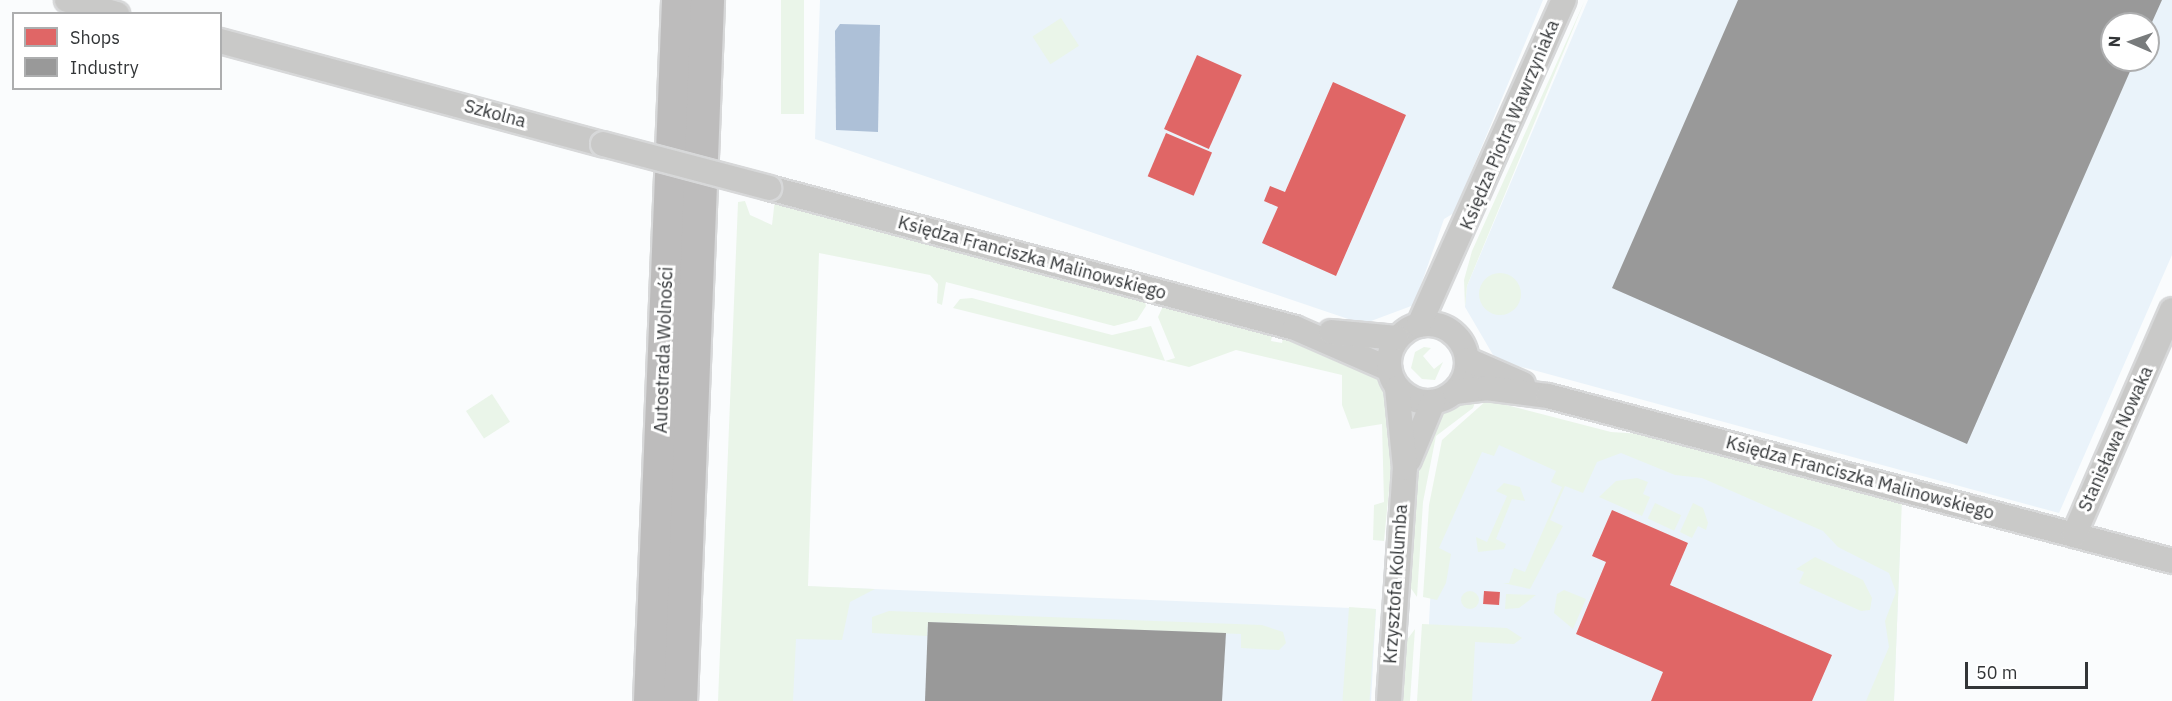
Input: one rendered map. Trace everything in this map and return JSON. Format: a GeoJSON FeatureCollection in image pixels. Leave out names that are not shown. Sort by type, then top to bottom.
{"type":"FeatureCollection","features":[{"type":"Feature","properties":{"kind":"highway","name":"Autostrada Wolności"},"geometry":{"type":"LineString","coordinates":[[650,701],[678,0]]}},
{"type":"Feature","properties":{"kind":"highway","name":"Autostrada Wolności"},"geometry":{"type":"LineString","coordinates":[[680,701],[707,0]]}},
{"type":"Feature","properties":{"kind":"street"},"geometry":{"type":"LineString","coordinates":[[67,0],[110,12]]}},
{"type":"Feature","properties":{"kind":"street","name":"Księdza Piotra Wawrzyniaka"},"geometry":{"type":"LineString","coordinates":[[1419,324],[1456,249],[1564,0]]}},
{"type":"Feature","properties":{"kind":"street","name":"Szkolna"},"geometry":{"type":"LineString","coordinates":[[222,42],[769,188]]}},
{"type":"Feature","properties":{"kind":"street","name":"Księdza Franciszka Malinowskiego"},"geometry":{"type":"LineString","coordinates":[[769,188],[1295,328],[1398,338]]}},
{"type":"Feature","properties":{"kind":"street","name":"Księdza Piotra Wawrzyniaka"},"geometry":{"type":"LineString","coordinates":[[1454,333],[1449,303],[1456,249]]}},
{"type":"Feature","properties":{"kind":"street","name":"Stanisława Nowaka"},"geometry":{"type":"LineString","coordinates":[[2074,535],[2172,310]]}},
{"type":"Feature","properties":{"kind":"street"},"geometry":{"type":"LineString","coordinates":[[1419,324],[1454,333],[1468,360],[1455,392],[1433,402],[1413,400],[1393,379],[1398,338],[1419,324]]}},
{"type":"Feature","properties":{"kind":"street","name":"Księdza Franciszka Malinowskiego"},"geometry":{"type":"LineString","coordinates":[[1295,328],[1393,379]]}},
{"type":"Feature","properties":{"kind":"street","name":"Księdza Franciszka Malinowskiego"},"geometry":{"type":"LineString","coordinates":[[1468,360],[1548,396]]}},
{"type":"Feature","properties":{"kind":"street","name":"Krzysztofa Kolumba"},"geometry":{"type":"LineString","coordinates":[[1389,701],[1405,468],[1393,379]]}},
{"type":"Feature","properties":{"kind":"street","name":"Księdza Franciszka Malinowskiego"},"geometry":{"type":"LineString","coordinates":[[1455,392],[1486,388],[1548,396],[2172,561]]}},
{"type":"Feature","properties":{"kind":"street","name":"Krzysztofa Kolumba"},"geometry":{"type":"LineString","coordinates":[[1405,468],[1433,402]]}},
{"type":"Feature","properties":{"kind":"shaded area"},"geometry":{"type":"Polygon","coordinates":[[[781,0],[804,0],[804,114],[781,114],[781,0]]]}},
{"type":"Feature","properties":{"kind":"shaded area"},"geometry":{"type":"Polygon","coordinates":[[[820,0],[1543,0],[1454,213],[1444,219],[1414,305],[1363,324],[815,139],[820,0]]]}},
{"type":"Feature","properties":{"kind":"shaded area"},"geometry":{"type":"Polygon","coordinates":[[[1585,0],[1467,286],[1465,307],[1464,280],[1472,251],[1585,0]]]}},
{"type":"Feature","properties":{"kind":"shaded area"},"geometry":{"type":"Polygon","coordinates":[[[1588,0],[2172,0],[2172,255],[2059,513],[1496,360],[1465,307],[1467,286],[1588,0]]]}},
{"type":"Feature","properties":{"kind":"shaded area"},"geometry":{"type":"Polygon","coordinates":[[[1061,18],[1079,46],[1050,64],[1032,37],[1061,18]]]}},
{"type":"Feature","properties":{"kind":"shaded area"},"geometry":{"type":"Polygon","coordinates":[[[775,199],[1144,299],[1146,306],[1137,320],[1114,326],[946,282],[942,305],[937,303],[938,284],[930,275],[819,253],[808,586],[875,589],[850,602],[842,640],[796,639],[793,701],[718,701],[738,202],[745,201],[750,215],[772,225],[775,199]]]}},
{"type":"Feature","properties":{"kind":"shaded area"},"geometry":{"type":"Polygon","coordinates":[[[1500,273],[1515,279],[1521,294],[1515,309],[1500,315],[1485,309],[1479,294],[1485,279],[1500,273]]]}},
{"type":"Feature","properties":{"kind":"shaded area"},"geometry":{"type":"Polygon","coordinates":[[[972,298],[1112,335],[1151,326],[1165,361],[953,308],[960,299],[972,298]]]}},
{"type":"Feature","properties":{"kind":"shaded area"},"geometry":{"type":"Polygon","coordinates":[[[1164,304],[1273,331],[1271,341],[1282,343],[1284,334],[1375,374],[1396,419],[1384,541],[1373,540],[1374,505],[1384,502],[1382,424],[1351,429],[1342,405],[1342,375],[1236,350],[1189,367],[1165,361],[1175,358],[1158,317],[1164,304]]]}},
{"type":"Feature","properties":{"kind":"shaded area"},"geometry":{"type":"Polygon","coordinates":[[[1424,347],[1431,348],[1423,356],[1434,369],[1443,362],[1435,380],[1422,379],[1411,368],[1415,352],[1424,347]]]}},
{"type":"Feature","properties":{"kind":"shaded area"},"geometry":{"type":"Polygon","coordinates":[[[492,394],[510,422],[484,439],[466,411],[492,394]]]}},
{"type":"Feature","properties":{"kind":"shaded area"},"geometry":{"type":"Polygon","coordinates":[[[1477,397],[1473,408],[1436,436],[1423,502],[1417,597],[1408,584],[1415,470],[1437,417],[1477,397]]]}},
{"type":"Feature","properties":{"kind":"shaded area"},"geometry":{"type":"Polygon","coordinates":[[[1487,400],[1611,432],[1658,435],[1902,500],[1894,701],[1866,701],[1889,647],[1885,621],[1896,592],[1889,573],[1838,547],[1823,531],[1702,478],[1675,475],[1621,453],[1597,462],[1583,493],[1565,486],[1550,520],[1563,526],[1530,589],[1503,583],[1509,583],[1514,568],[1525,572],[1562,487],[1551,482],[1556,471],[1499,445],[1494,456],[1482,452],[1439,548],[1451,554],[1446,583],[1437,600],[1423,597],[1429,505],[1442,440],[1487,400]]]}},
{"type":"Feature","properties":{"kind":"shaded area"},"geometry":{"type":"Polygon","coordinates":[[[1508,417],[1901,520],[1894,701],[1425,701],[1434,525],[1449,462],[1508,417]]]}},
{"type":"Feature","properties":{"kind":"shaded area"},"geometry":{"type":"Polygon","coordinates":[[[1637,478],[1648,482],[1643,494],[1650,497],[1642,516],[1599,497],[1616,481],[1637,478]]]}},
{"type":"Feature","properties":{"kind":"shaded area"},"geometry":{"type":"Polygon","coordinates":[[[1504,483],[1520,487],[1525,501],[1512,499],[1496,539],[1506,544],[1504,549],[1478,552],[1476,537],[1487,542],[1507,496],[1496,491],[1504,483]]]}},
{"type":"Feature","properties":{"kind":"shaded area"},"geometry":{"type":"Polygon","coordinates":[[[1655,503],[1681,515],[1674,531],[1648,518],[1655,503]]]}},
{"type":"Feature","properties":{"kind":"shaded area"},"geometry":{"type":"Polygon","coordinates":[[[1693,503],[1703,508],[1708,523],[1706,530],[1698,526],[1692,538],[1680,532],[1693,503]]]}},
{"type":"Feature","properties":{"kind":"shaded area"},"geometry":{"type":"Polygon","coordinates":[[[1815,557],[1863,580],[1872,598],[1870,610],[1861,611],[1799,583],[1804,572],[1796,569],[1815,557]]]}},
{"type":"Feature","properties":{"kind":"shaded area"},"geometry":{"type":"Polygon","coordinates":[[[798,586],[1376,609],[1371,701],[768,701],[798,586]]]}},
{"type":"Feature","properties":{"kind":"shaded area"},"geometry":{"type":"Polygon","coordinates":[[[1564,590],[1586,599],[1573,629],[1554,613],[1557,594],[1564,590]]]}},
{"type":"Feature","properties":{"kind":"shaded area"},"geometry":{"type":"Polygon","coordinates":[[[1470,591],[1478,596],[1479,600],[1474,608],[1470,609],[1462,604],[1461,600],[1466,592],[1470,591]]]}},
{"type":"Feature","properties":{"kind":"shaded area"},"geometry":{"type":"Polygon","coordinates":[[[1506,594],[1536,595],[1519,608],[1505,609],[1506,594]]]}},
{"type":"Feature","properties":{"kind":"shaded area"},"geometry":{"type":"Polygon","coordinates":[[[1349,607],[1376,609],[1369,701],[1342,701],[1349,607]]]}},
{"type":"Feature","properties":{"kind":"shaded area"},"geometry":{"type":"Polygon","coordinates":[[[889,611],[1262,625],[1283,632],[1286,643],[1279,650],[1241,648],[1241,634],[928,622],[927,636],[872,633],[872,617],[889,611]]]}},
{"type":"Feature","properties":{"kind":"shaded area"},"geometry":{"type":"Polygon","coordinates":[[[1422,624],[1507,628],[1522,638],[1514,644],[1475,642],[1472,701],[1417,701],[1422,624]]]}},
{"type":"Feature","properties":{"kind":"shaded area"},"geometry":{"type":"Polygon","coordinates":[[[1415,629],[1410,701],[1399,701],[1403,645],[1415,629]]]}},
{"type":"Feature","properties":{"kind":"water"},"geometry":{"type":"Polygon","coordinates":[[[840,24],[880,25],[878,132],[836,130],[835,31],[840,24]]]}},
{"type":"Feature","properties":{"kind":"building: Shops"},"geometry":{"type":"Polygon","coordinates":[[[1197,55],[1242,75],[1209,149],[1164,129],[1197,55]]]}},
{"type":"Feature","properties":{"kind":"building: Shops"},"geometry":{"type":"Polygon","coordinates":[[[1333,82],[1406,115],[1336,276],[1262,243],[1278,207],[1264,201],[1270,186],[1285,192],[1333,82]]]}},
{"type":"Feature","properties":{"kind":"building: Shops"},"geometry":{"type":"Polygon","coordinates":[[[1166,133],[1212,153],[1194,196],[1148,176],[1166,133]]]}},
{"type":"Feature","properties":{"kind":"building: Shops"},"geometry":{"type":"Polygon","coordinates":[[[1612,510],[1688,543],[1670,585],[1832,655],[1812,701],[1651,701],[1663,672],[1576,634],[1606,562],[1592,556],[1612,510]]]}},
{"type":"Feature","properties":{"kind":"building: Shops"},"geometry":{"type":"Polygon","coordinates":[[[1484,591],[1500,592],[1499,605],[1483,604],[1484,591]]]}},
{"type":"Feature","properties":{"kind":"building: Industry"},"geometry":{"type":"Polygon","coordinates":[[[1738,0],[2162,0],[2157,12],[2100,12],[2100,72],[2130,72],[1967,444],[1612,288],[1738,0]]]}},
{"type":"Feature","properties":{"kind":"building: Industry"},"geometry":{"type":"Polygon","coordinates":[[[928,622],[1226,633],[1222,701],[925,701],[928,622]]]}}]}
